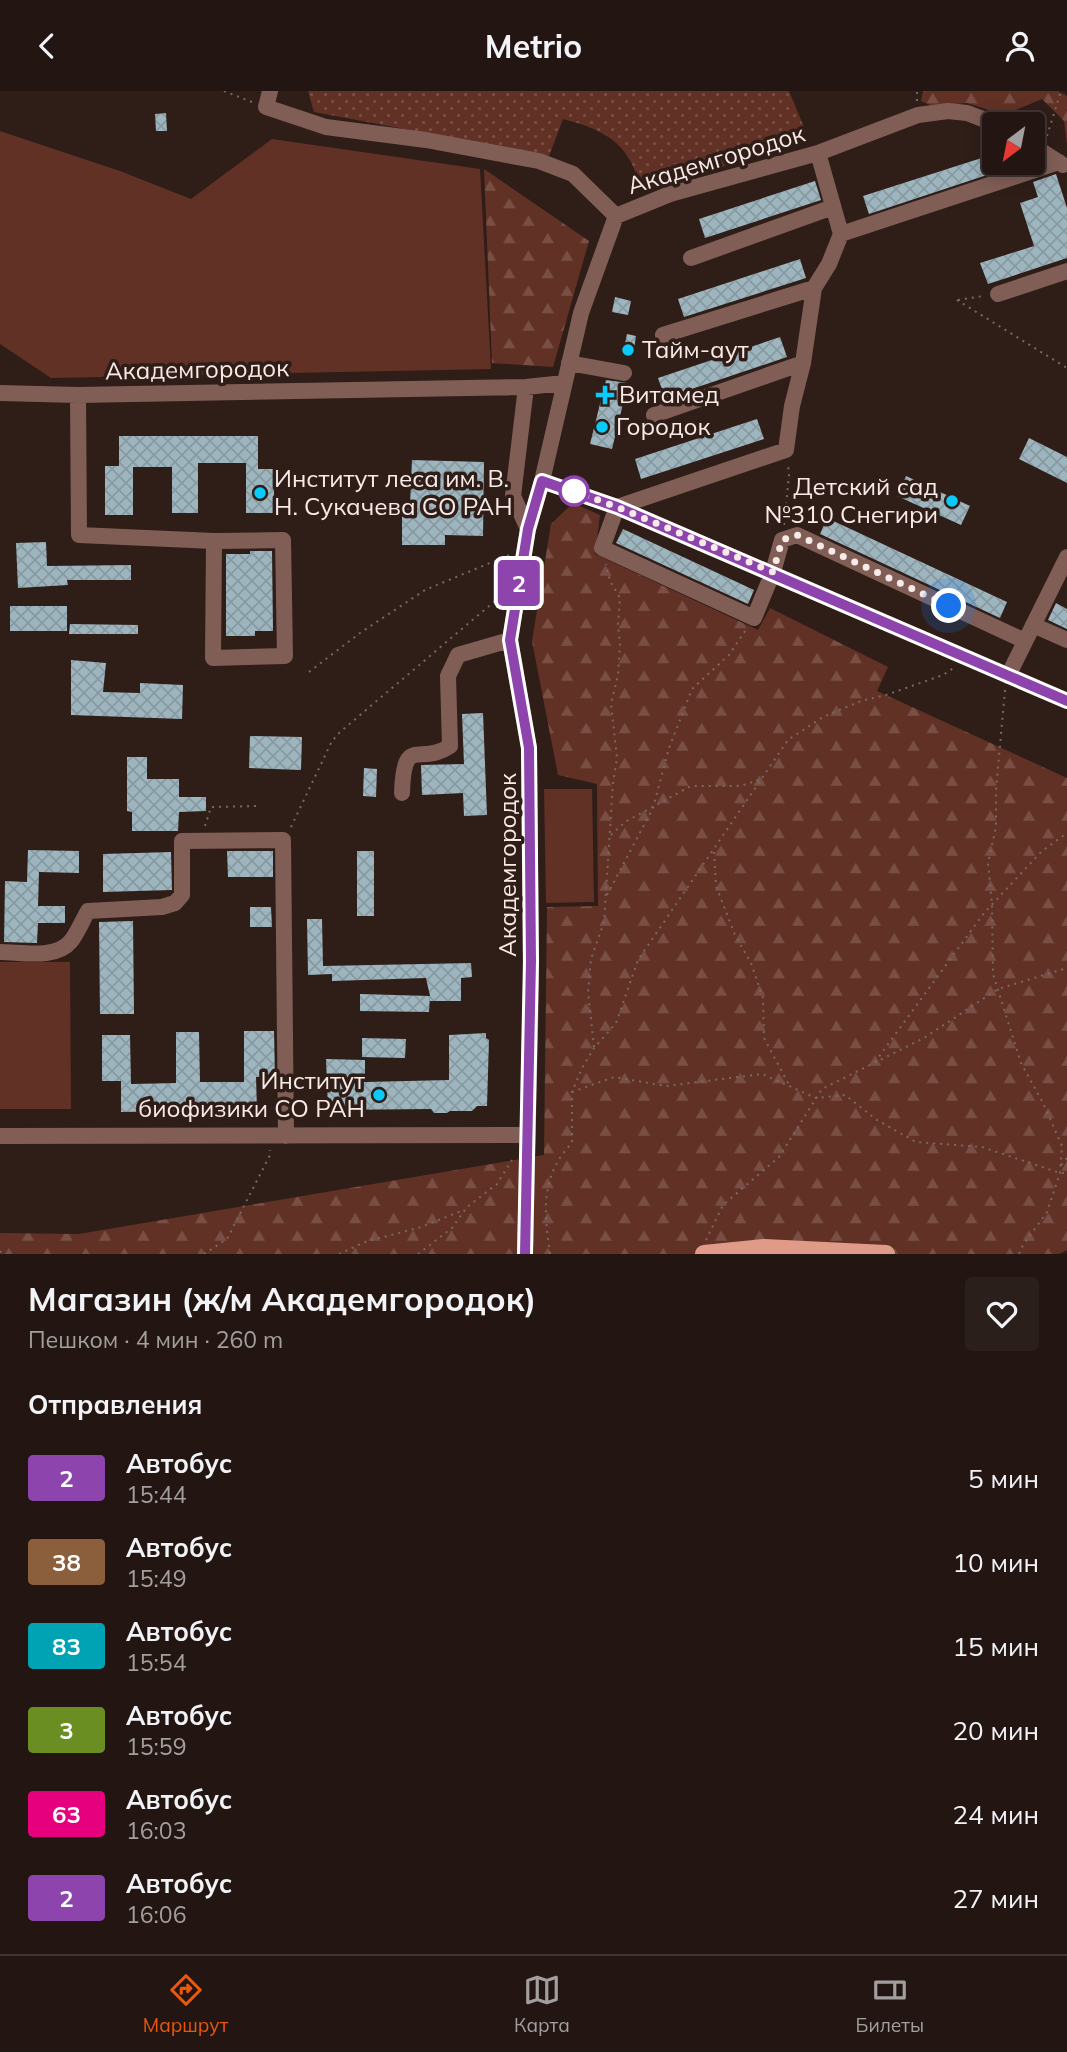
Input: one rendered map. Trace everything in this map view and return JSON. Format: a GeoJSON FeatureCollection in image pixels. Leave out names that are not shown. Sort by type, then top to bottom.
{"type":"FeatureCollection","features":[{"type":"Feature","properties":{"kind":"main road"},"geometry":{"type":"LineString","coordinates":[[704,1248],[886,1254]]}},
{"type":"Feature","properties":{"kind":"street"},"geometry":{"type":"LineString","coordinates":[[268,99],[326,127],[426,140],[539,161],[573,174],[617,216]]}},
{"type":"Feature","properties":{"kind":"street","name":"Академгородок"},"geometry":{"type":"LineString","coordinates":[[525,1254],[532,890],[529,748],[510,640],[528,529],[542,481],[581,313],[617,216],[670,194],[818,153],[918,115],[948,111],[967,113],[982,119]]}},
{"type":"Feature","properties":{"kind":"street"},"geometry":{"type":"LineString","coordinates":[[617,507],[786,450],[814,288],[829,264],[841,235],[818,153]]}},
{"type":"Feature","properties":{"kind":"street"},"geometry":{"type":"LineString","coordinates":[[1045,153],[1063,165]]}},
{"type":"Feature","properties":{"kind":"street"},"geometry":{"type":"LineString","coordinates":[[841,235],[1063,165]]}},
{"type":"Feature","properties":{"kind":"street"},"geometry":{"type":"LineString","coordinates":[[691,258],[833,207]]}},
{"type":"Feature","properties":{"kind":"street"},"geometry":{"type":"LineString","coordinates":[[998,294],[1067,271]]}},
{"type":"Feature","properties":{"kind":"street"},"geometry":{"type":"LineString","coordinates":[[663,335],[814,288]]}},
{"type":"Feature","properties":{"kind":"street"},"geometry":{"type":"LineString","coordinates":[[569,363],[624,373]]}},
{"type":"Feature","properties":{"kind":"street"},"geometry":{"type":"LineString","coordinates":[[654,415],[803,363]]}},
{"type":"Feature","properties":{"kind":"street","name":"Академгородок"},"geometry":{"type":"LineString","coordinates":[[0,393],[78,395],[526,387],[564,383]]}},
{"type":"Feature","properties":{"kind":"street"},"geometry":{"type":"LineString","coordinates":[[526,387],[513,496],[528,529]]}},
{"type":"Feature","properties":{"kind":"street"},"geometry":{"type":"LineString","coordinates":[[78,395],[79,535],[214,541],[283,540],[285,656],[213,659],[214,541]]}},
{"type":"Feature","properties":{"kind":"street"},"geometry":{"type":"LineString","coordinates":[[542,481],[617,507],[773,572],[1067,701]]}},
{"type":"Feature","properties":{"kind":"street"},"geometry":{"type":"LineString","coordinates":[[617,507],[602,548],[754,618],[773,572],[782,540],[797,535],[1025,641]]}},
{"type":"Feature","properties":{"kind":"street"},"geometry":{"type":"LineString","coordinates":[[1008,675],[1067,557]]}},
{"type":"Feature","properties":{"kind":"street"},"geometry":{"type":"LineString","coordinates":[[1033,625],[1067,640]]}},
{"type":"Feature","properties":{"kind":"street"},"geometry":{"type":"LineString","coordinates":[[402,793],[403,770],[407,758],[414,754],[443,751],[450,746],[449,676],[458,655],[510,640]]}},
{"type":"Feature","properties":{"kind":"street"},"geometry":{"type":"LineString","coordinates":[[0,952],[52,953],[64,948],[88,911],[162,907],[175,903],[182,895],[182,841],[282,839],[286,1136]]}},
{"type":"Feature","properties":{"kind":"street"},"geometry":{"type":"LineString","coordinates":[[0,1136],[527,1135]]}},
{"type":"Feature","properties":{"kind":"path"},"geometry":{"type":"LineString","coordinates":[[224,91],[268,99]]}},
{"type":"Feature","properties":{"kind":"path"},"geometry":{"type":"LineString","coordinates":[[1045,129],[1061,91]]}},
{"type":"Feature","properties":{"kind":"path"},"geometry":{"type":"LineString","coordinates":[[998,294],[957,300],[1067,367]]}},
{"type":"Feature","properties":{"kind":"path"},"geometry":{"type":"LineString","coordinates":[[782,540],[789,475],[786,450]]}},
{"type":"Feature","properties":{"kind":"path"},"geometry":{"type":"LineString","coordinates":[[309,671],[425,590],[525,548]]}},
{"type":"Feature","properties":{"kind":"path"},"geometry":{"type":"LineString","coordinates":[[594,1048],[588,992],[591,959],[604,922],[607,896],[617,758],[611,704],[618,675],[620,598],[610,581],[602,548]]}},
{"type":"Feature","properties":{"kind":"path"},"geometry":{"type":"LineString","coordinates":[[282,839],[297,818],[332,740],[520,580]]}},
{"type":"Feature","properties":{"kind":"path"},"geometry":{"type":"LineString","coordinates":[[607,896],[653,808],[669,748],[692,689],[729,655],[754,618]]}},
{"type":"Feature","properties":{"kind":"path"},"geometry":{"type":"LineString","coordinates":[[550,1254],[544,1212],[550,1179],[560,1155],[572,1143],[572,1092],[582,1068],[594,1048],[616,1023],[638,960],[788,740],[823,717],[861,701],[943,675],[970,659]]}},
{"type":"Feature","properties":{"kind":"path"},"geometry":{"type":"LineString","coordinates":[[1008,675],[996,790],[996,827],[988,863],[992,904],[993,974],[1021,1063],[1062,1146],[1060,1173],[1047,1212],[1019,1254]]}},
{"type":"Feature","properties":{"kind":"path"},"geometry":{"type":"LineString","coordinates":[[611,835],[625,822],[691,786],[741,786],[762,779]]}},
{"type":"Feature","properties":{"kind":"path"},"geometry":{"type":"LineString","coordinates":[[204,832],[211,807],[258,806]]}},
{"type":"Feature","properties":{"kind":"path"},"geometry":{"type":"LineString","coordinates":[[874,1063],[992,904],[1042,851],[1067,833]]}},
{"type":"Feature","properties":{"kind":"path"},"geometry":{"type":"LineString","coordinates":[[714,850],[716,886],[735,935],[751,963],[763,998],[764,1038],[790,1086]]}},
{"type":"Feature","properties":{"kind":"path"},"geometry":{"type":"LineString","coordinates":[[704,1248],[723,1205],[779,1157],[821,1089],[924,1038],[998,989],[1067,968]]}},
{"type":"Feature","properties":{"kind":"path"},"geometry":{"type":"LineString","coordinates":[[572,1092],[614,1077],[666,1086],[762,1074],[816,1098],[845,1095],[877,1120],[916,1142],[982,1147],[1067,1173]]}},
{"type":"Feature","properties":{"kind":"path"},"geometry":{"type":"LineString","coordinates":[[204,1254],[227,1239],[271,1155],[270,1142]]}},
{"type":"Feature","properties":{"kind":"path"},"geometry":{"type":"LineString","coordinates":[[1061,1166],[1067,1158]]}},
{"type":"Feature","properties":{"kind":"path"},"geometry":{"type":"LineString","coordinates":[[420,1254],[452,1228],[465,1210],[498,1184],[513,1159]]}},
{"type":"Feature","properties":{"kind":"path"},"geometry":{"type":"LineString","coordinates":[[339,1254],[365,1242],[421,1227],[465,1210]]}},
{"type":"Feature","properties":{"kind":"green space"},"geometry":{"type":"Polygon","coordinates":[[[308,91],[789,91],[806,132],[750,153],[723,167],[639,184],[628,158],[612,139],[590,127],[563,119],[549,156],[314,112],[308,91]]]}},
{"type":"Feature","properties":{"kind":"green space"},"geometry":{"type":"Polygon","coordinates":[[[923,91],[1058,91],[1067,96],[1067,144],[1064,121],[1042,99],[1011,112],[995,112],[967,103],[932,106],[921,101],[923,91]]]}},
{"type":"Feature","properties":{"kind":"green space"},"geometry":{"type":"Polygon","coordinates":[[[0,131],[120,171],[191,199],[272,139],[480,169],[491,369],[51,378],[0,344],[0,131]]]}},
{"type":"Feature","properties":{"kind":"green space"},"geometry":{"type":"Polygon","coordinates":[[[484,169],[589,241],[553,367],[492,363],[484,169]]]}},
{"type":"Feature","properties":{"kind":"green space"},"geometry":{"type":"Polygon","coordinates":[[[573,503],[600,515],[595,554],[758,630],[770,608],[888,667],[877,691],[1067,778],[1067,1250],[1059,1254],[0,1254],[0,1233],[79,1234],[544,1155],[547,907],[598,906],[597,784],[558,775],[532,641],[551,524],[573,503]]]}},
{"type":"Feature","properties":{"kind":"green space"},"geometry":{"type":"Polygon","coordinates":[[[544,789],[592,789],[594,902],[546,903],[544,789]]]}},
{"type":"Feature","properties":{"kind":"green space"},"geometry":{"type":"Polygon","coordinates":[[[0,962],[70,962],[71,1109],[0,1109],[0,962]]]}},
{"type":"Feature","properties":{"kind":"building"},"geometry":{"type":"Polygon","coordinates":[[[166,113],[167,131],[156,131],[155,114],[166,113]]]}},
{"type":"Feature","properties":{"kind":"building"},"geometry":{"type":"Polygon","coordinates":[[[982,158],[982,175],[987,175],[869,214],[863,196],[982,158]]]}},
{"type":"Feature","properties":{"kind":"building"},"geometry":{"type":"Polygon","coordinates":[[[1056,174],[1067,208],[1067,258],[988,284],[980,263],[1034,246],[1020,203],[1038,197],[1033,182],[1056,174]]]}},
{"type":"Feature","properties":{"kind":"building"},"geometry":{"type":"Polygon","coordinates":[[[815,181],[821,200],[705,238],[699,219],[815,181]]]}},
{"type":"Feature","properties":{"kind":"building"},"geometry":{"type":"Polygon","coordinates":[[[800,259],[806,278],[684,317],[678,299],[800,259]]]}},
{"type":"Feature","properties":{"kind":"building"},"geometry":{"type":"Polygon","coordinates":[[[615,297],[631,301],[628,315],[612,312],[615,297]]]}},
{"type":"Feature","properties":{"kind":"building"},"geometry":{"type":"Polygon","coordinates":[[[627,334],[636,336],[633,355],[623,353],[627,334]]]}},
{"type":"Feature","properties":{"kind":"building"},"geometry":{"type":"Polygon","coordinates":[[[780,337],[787,357],[665,398],[658,378],[780,337]]]}},
{"type":"Feature","properties":{"kind":"building"},"geometry":{"type":"Polygon","coordinates":[[[606,380],[628,383],[612,449],[590,444],[606,380]]]}},
{"type":"Feature","properties":{"kind":"building"},"geometry":{"type":"Polygon","coordinates":[[[757,419],[764,439],[641,479],[635,459],[757,419]]]}},
{"type":"Feature","properties":{"kind":"building","name":"Институт леса им. В. Н. Сукачева СО РАН"},"geometry":{"type":"Polygon","coordinates":[[[119,436],[258,436],[258,469],[274,469],[274,513],[246,513],[246,463],[198,463],[198,513],[172,513],[172,467],[133,467],[133,515],[105,515],[105,466],[119,466],[119,436]]]}},
{"type":"Feature","properties":{"kind":"building"},"geometry":{"type":"Polygon","coordinates":[[[1029,438],[1067,457],[1067,483],[1019,459],[1029,438]]]}},
{"type":"Feature","properties":{"kind":"building"},"geometry":{"type":"Polygon","coordinates":[[[412,460],[484,462],[483,536],[445,535],[445,545],[402,545],[402,505],[410,505],[412,460]]]}},
{"type":"Feature","properties":{"kind":"building"},"geometry":{"type":"Polygon","coordinates":[[[906,476],[970,506],[961,525],[897,496],[906,476]]]}},
{"type":"Feature","properties":{"kind":"building"},"geometry":{"type":"Polygon","coordinates":[[[827,518],[1007,602],[1000,618],[820,534],[827,518]]]}},
{"type":"Feature","properties":{"kind":"building"},"geometry":{"type":"Polygon","coordinates":[[[623,529],[754,590],[748,604],[616,543],[623,529]]]}},
{"type":"Feature","properties":{"kind":"building"},"geometry":{"type":"Polygon","coordinates":[[[46,542],[47,566],[131,565],[131,580],[67,580],[68,585],[18,588],[16,543],[46,542]]]}},
{"type":"Feature","properties":{"kind":"building"},"geometry":{"type":"Polygon","coordinates":[[[250,551],[272,551],[273,631],[255,631],[255,636],[226,636],[226,554],[250,554],[250,551]]]}},
{"type":"Feature","properties":{"kind":"building"},"geometry":{"type":"Polygon","coordinates":[[[1056,603],[1067,609],[1067,629],[1048,620],[1056,603]]]}},
{"type":"Feature","properties":{"kind":"building"},"geometry":{"type":"Polygon","coordinates":[[[10,606],[67,606],[67,631],[10,631],[10,606]]]}},
{"type":"Feature","properties":{"kind":"building"},"geometry":{"type":"Polygon","coordinates":[[[70,624],[138,625],[138,634],[69,634],[70,624]]]}},
{"type":"Feature","properties":{"kind":"building"},"geometry":{"type":"Polygon","coordinates":[[[71,660],[106,663],[103,692],[140,693],[140,683],[183,685],[182,719],[71,715],[71,660]]]}},
{"type":"Feature","properties":{"kind":"building"},"geometry":{"type":"Polygon","coordinates":[[[483,713],[487,815],[464,816],[463,793],[422,795],[421,765],[464,764],[462,714],[483,713]]]}},
{"type":"Feature","properties":{"kind":"building"},"geometry":{"type":"Polygon","coordinates":[[[250,736],[302,737],[301,770],[249,768],[250,736]]]}},
{"type":"Feature","properties":{"kind":"building"},"geometry":{"type":"Polygon","coordinates":[[[127,757],[147,757],[147,779],[179,779],[179,797],[206,797],[206,811],[179,812],[178,831],[132,831],[132,812],[127,811],[127,757]]]}},
{"type":"Feature","properties":{"kind":"building"},"geometry":{"type":"Polygon","coordinates":[[[364,768],[377,769],[376,797],[363,796],[364,768]]]}},
{"type":"Feature","properties":{"kind":"building"},"geometry":{"type":"Polygon","coordinates":[[[28,850],[79,851],[79,873],[39,872],[38,906],[65,906],[65,923],[38,923],[37,943],[4,942],[5,881],[27,882],[28,850]]]}},
{"type":"Feature","properties":{"kind":"building"},"geometry":{"type":"Polygon","coordinates":[[[227,851],[273,851],[273,877],[228,877],[227,851]]]}},
{"type":"Feature","properties":{"kind":"building"},"geometry":{"type":"Polygon","coordinates":[[[357,851],[374,851],[374,916],[357,916],[357,851]]]}},
{"type":"Feature","properties":{"kind":"building"},"geometry":{"type":"Polygon","coordinates":[[[171,852],[172,890],[103,892],[103,854],[171,852]]]}},
{"type":"Feature","properties":{"kind":"building"},"geometry":{"type":"Polygon","coordinates":[[[250,907],[271,907],[272,927],[250,927],[250,907]]]}},
{"type":"Feature","properties":{"kind":"building"},"geometry":{"type":"Polygon","coordinates":[[[307,919],[322,919],[323,966],[471,963],[472,977],[461,978],[461,1001],[430,1001],[426,978],[332,981],[332,974],[308,975],[307,919]]]}},
{"type":"Feature","properties":{"kind":"building"},"geometry":{"type":"Polygon","coordinates":[[[133,921],[134,1014],[100,1014],[99,922],[133,921]]]}},
{"type":"Feature","properties":{"kind":"building"},"geometry":{"type":"Polygon","coordinates":[[[360,994],[430,996],[429,1012],[360,1011],[360,994]]]}},
{"type":"Feature","properties":{"kind":"building"},"geometry":{"type":"Polygon","coordinates":[[[244,1031],[274,1031],[275,1077],[256,1077],[257,1110],[121,1112],[121,1081],[102,1081],[102,1035],[130,1035],[131,1084],[176,1083],[176,1032],[199,1032],[200,1082],[244,1082],[244,1031]]]}},
{"type":"Feature","properties":{"kind":"building"},"geometry":{"type":"Polygon","coordinates":[[[486,1033],[489,1040],[487,1106],[477,1106],[472,1111],[447,1113],[434,1113],[431,1109],[328,1110],[326,1059],[365,1060],[365,1082],[449,1080],[449,1035],[486,1033]]]}},
{"type":"Feature","properties":{"kind":"building"},"geometry":{"type":"Polygon","coordinates":[[[362,1038],[406,1039],[405,1058],[362,1057],[362,1038]]]}},
{"type":"Feature","properties":{"kind":"bus line","name":"2"},"geometry":{"type":"LineString","coordinates":[[525,1254],[532,890],[529,748],[510,640],[528,529],[542,481],[617,507],[1067,701]]}},
{"type":"Feature","properties":{"kind":"place","name":"Тайм-аут"},"geometry":{"type":"Point","coordinates":[628,350]}},
{"type":"Feature","properties":{"kind":"place","name":"Витамед"},"geometry":{"type":"Point","coordinates":[605,395]}},
{"type":"Feature","properties":{"kind":"place","name":"Городок"},"geometry":{"type":"Point","coordinates":[602,427]}},
{"type":"Feature","properties":{"kind":"place","name":"Институт леса им. В. Н. Сукачева СО РАН"},"geometry":{"type":"Point","coordinates":[260,493]}},
{"type":"Feature","properties":{"kind":"place","name":"Детский сад №310 Снегири"},"geometry":{"type":"Point","coordinates":[952,501]}},
{"type":"Feature","properties":{"kind":"place","name":"Институт биофизики СО РАН"},"geometry":{"type":"Point","coordinates":[379,1095]}},
{"type":"Feature","properties":{"kind":"route"},"geometry":{"type":"LineString","coordinates":[[574,491],[773,572],[782,540],[797,535],[949,606]]}}]}
